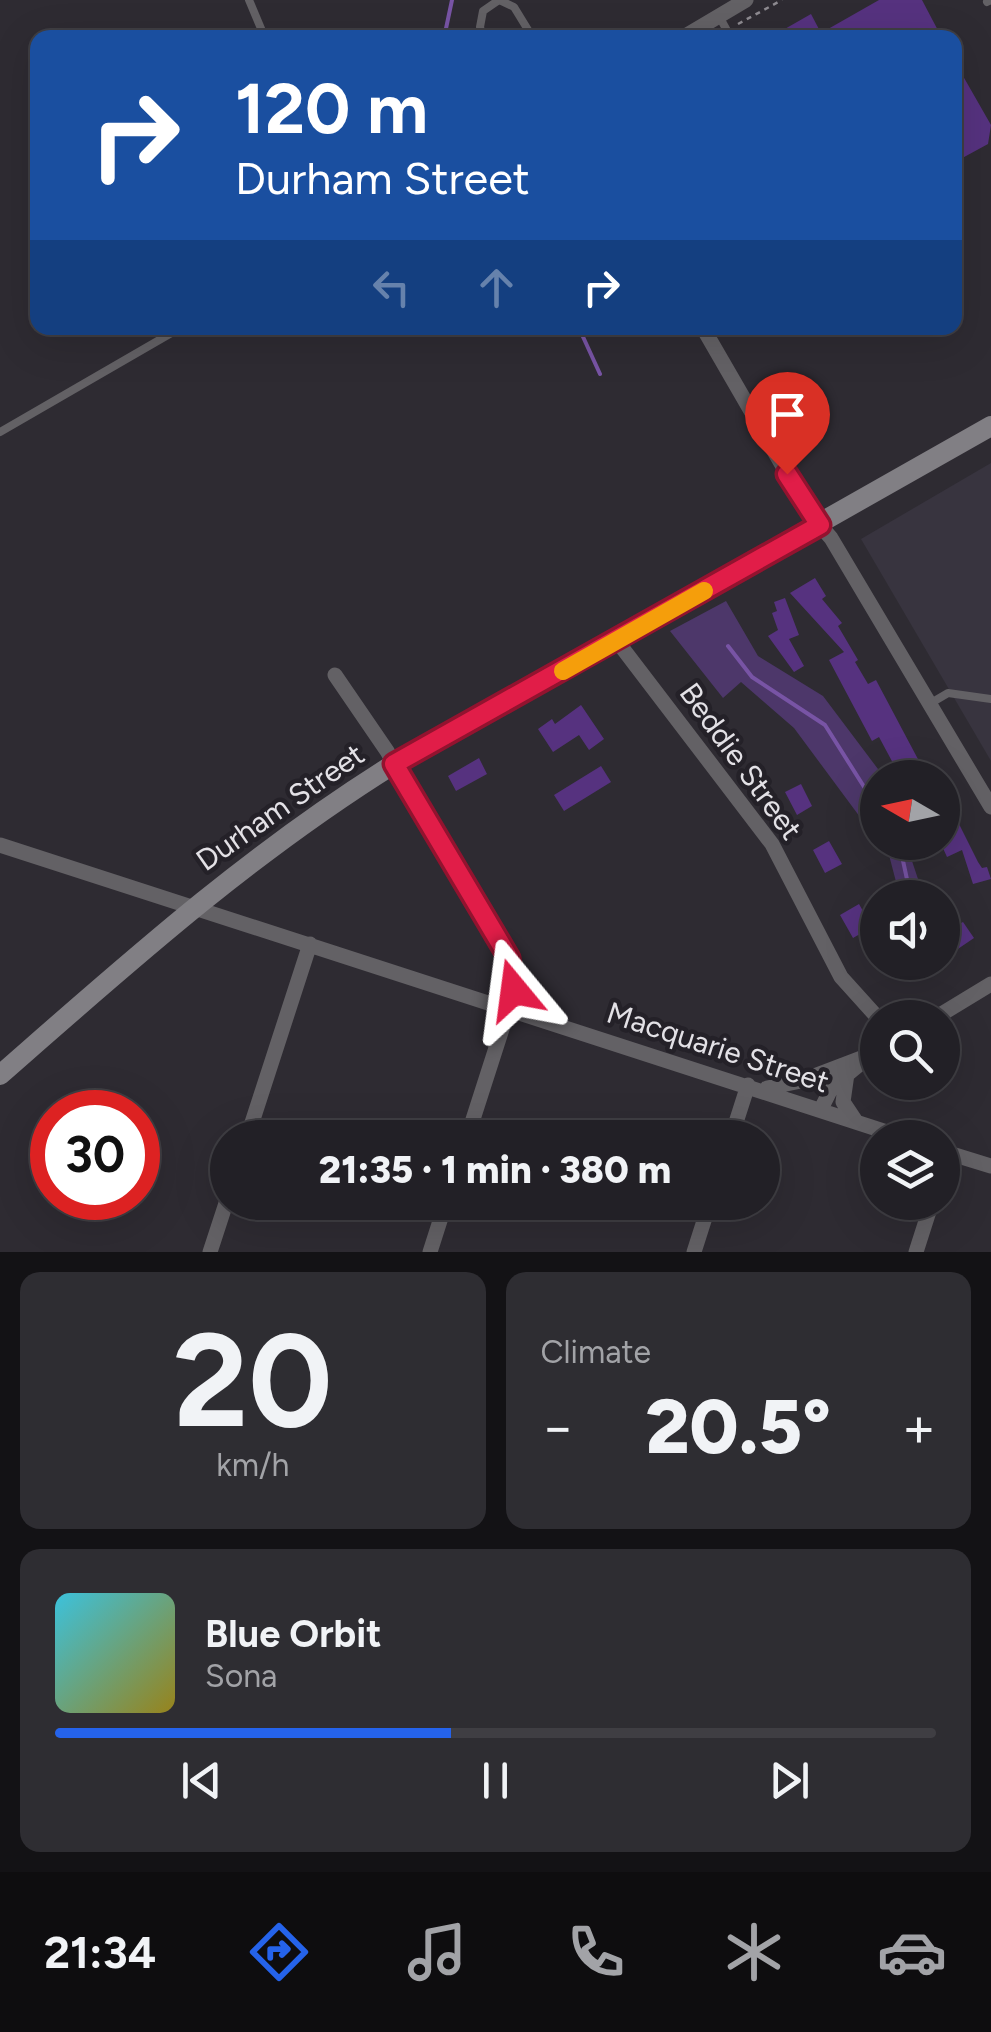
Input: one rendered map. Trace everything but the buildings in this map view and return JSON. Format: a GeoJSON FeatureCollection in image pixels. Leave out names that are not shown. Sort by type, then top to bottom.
{"type":"FeatureCollection","features":[{"type":"Feature","properties":{"kind":"main road","name":"Durham Street"},"geometry":{"type":"LineString","coordinates":[[0,1075],[193,906],[320,810],[394,764],[991,426]]}},
{"type":"Feature","properties":{"kind":"street"},"geometry":{"type":"LineString","coordinates":[[726,28],[746,0]]}},
{"type":"Feature","properties":{"kind":"street"},"geometry":{"type":"LineString","coordinates":[[706,335],[991,806]]}},
{"type":"Feature","properties":{"kind":"street","name":"Beddie Street"},"geometry":{"type":"LineString","coordinates":[[617,641],[772,844],[841,977],[862,1000]]}},
{"type":"Feature","properties":{"kind":"street"},"geometry":{"type":"LineString","coordinates":[[335,676],[394,764],[509,958],[515,984],[473,1120]]}},
{"type":"Feature","properties":{"kind":"street","name":"Macquarie Street"},"geometry":{"type":"LineString","coordinates":[[0,845],[860,1122]]}},
{"type":"Feature","properties":{"kind":"street"},"geometry":{"type":"LineString","coordinates":[[253,1120],[310,944]]}},
{"type":"Feature","properties":{"kind":"street"},"geometry":{"type":"LineString","coordinates":[[960,1003],[991,984]]}},
{"type":"Feature","properties":{"kind":"street"},"geometry":{"type":"LineString","coordinates":[[738,1120],[752,1087],[787,1086],[860,1059]]}},
{"type":"Feature","properties":{"kind":"street"},"geometry":{"type":"LineString","coordinates":[[814,1107],[860,1065]]}},
{"type":"Feature","properties":{"kind":"street"},"geometry":{"type":"LineString","coordinates":[[814,1107],[814,1086],[824,1073]]}},
{"type":"Feature","properties":{"kind":"street"},"geometry":{"type":"LineString","coordinates":[[848,1074],[842,1102],[856,1121]]}},
{"type":"Feature","properties":{"kind":"street"},"geometry":{"type":"LineString","coordinates":[[960,1156],[991,1166]]}},
{"type":"Feature","properties":{"kind":"street"},"geometry":{"type":"LineString","coordinates":[[210,1252],[220,1220]]}},
{"type":"Feature","properties":{"kind":"street"},"geometry":{"type":"LineString","coordinates":[[430,1252],[440,1220]]}},
{"type":"Feature","properties":{"kind":"street"},"geometry":{"type":"LineString","coordinates":[[694,1252],[704,1220]]}},
{"type":"Feature","properties":{"kind":"street"},"geometry":{"type":"LineString","coordinates":[[916,1252],[926,1220]]}},
{"type":"Feature","properties":{"kind":"lane"},"geometry":{"type":"LineString","coordinates":[[249,0],[262,30]]}},
{"type":"Feature","properties":{"kind":"lane"},"geometry":{"type":"LineString","coordinates":[[481,30],[482,11],[499,0],[514,7],[528,30]]}},
{"type":"Feature","properties":{"kind":"lane"},"geometry":{"type":"LineString","coordinates":[[0,432],[168,335]]}},
{"type":"Feature","properties":{"kind":"lane"},"geometry":{"type":"LineString","coordinates":[[931,702],[948,694],[991,698]]}},
{"type":"Feature","properties":{"kind":"path"},"geometry":{"type":"LineString","coordinates":[[726,28],[782,0]]}},
{"type":"Feature","properties":{"kind":"shaded area"},"geometry":{"type":"Polygon","coordinates":[[[991,463],[991,761],[861,539],[991,463]]]}},
{"type":"Feature","properties":{"kind":"shaded area"},"geometry":{"type":"Polygon","coordinates":[[[726,601],[758,656],[823,696],[871,760],[860,760],[860,817],[794,728],[741,682],[723,698],[670,631],[726,601]]]}},
{"type":"Feature","properties":{"kind":"shaded area"},"geometry":{"type":"Polygon","coordinates":[[[890,860],[912,860],[918,880],[896,880],[890,860]]]}},
{"type":"Feature","properties":{"kind":"waterway"},"geometry":{"type":"LineString","coordinates":[[446,30],[452,0]]}},
{"type":"Feature","properties":{"kind":"waterway"},"geometry":{"type":"LineString","coordinates":[[582,335],[600,374]]}},
{"type":"Feature","properties":{"kind":"waterway"},"geometry":{"type":"LineString","coordinates":[[728,646],[752,677],[825,725],[860,780]]}},
{"type":"Feature","properties":{"kind":"waterway"},"geometry":{"type":"LineString","coordinates":[[903,860],[907,880]]}},
{"type":"Feature","properties":{"kind":"slow traffic"},"geometry":{"type":"LineString","coordinates":[[563,671],[704,591]]}},
{"type":"Feature","properties":{"kind":"route"},"geometry":{"type":"LineString","coordinates":[[514,990],[514,970],[509,958],[394,764],[820,525],[787,474]]}}]}
